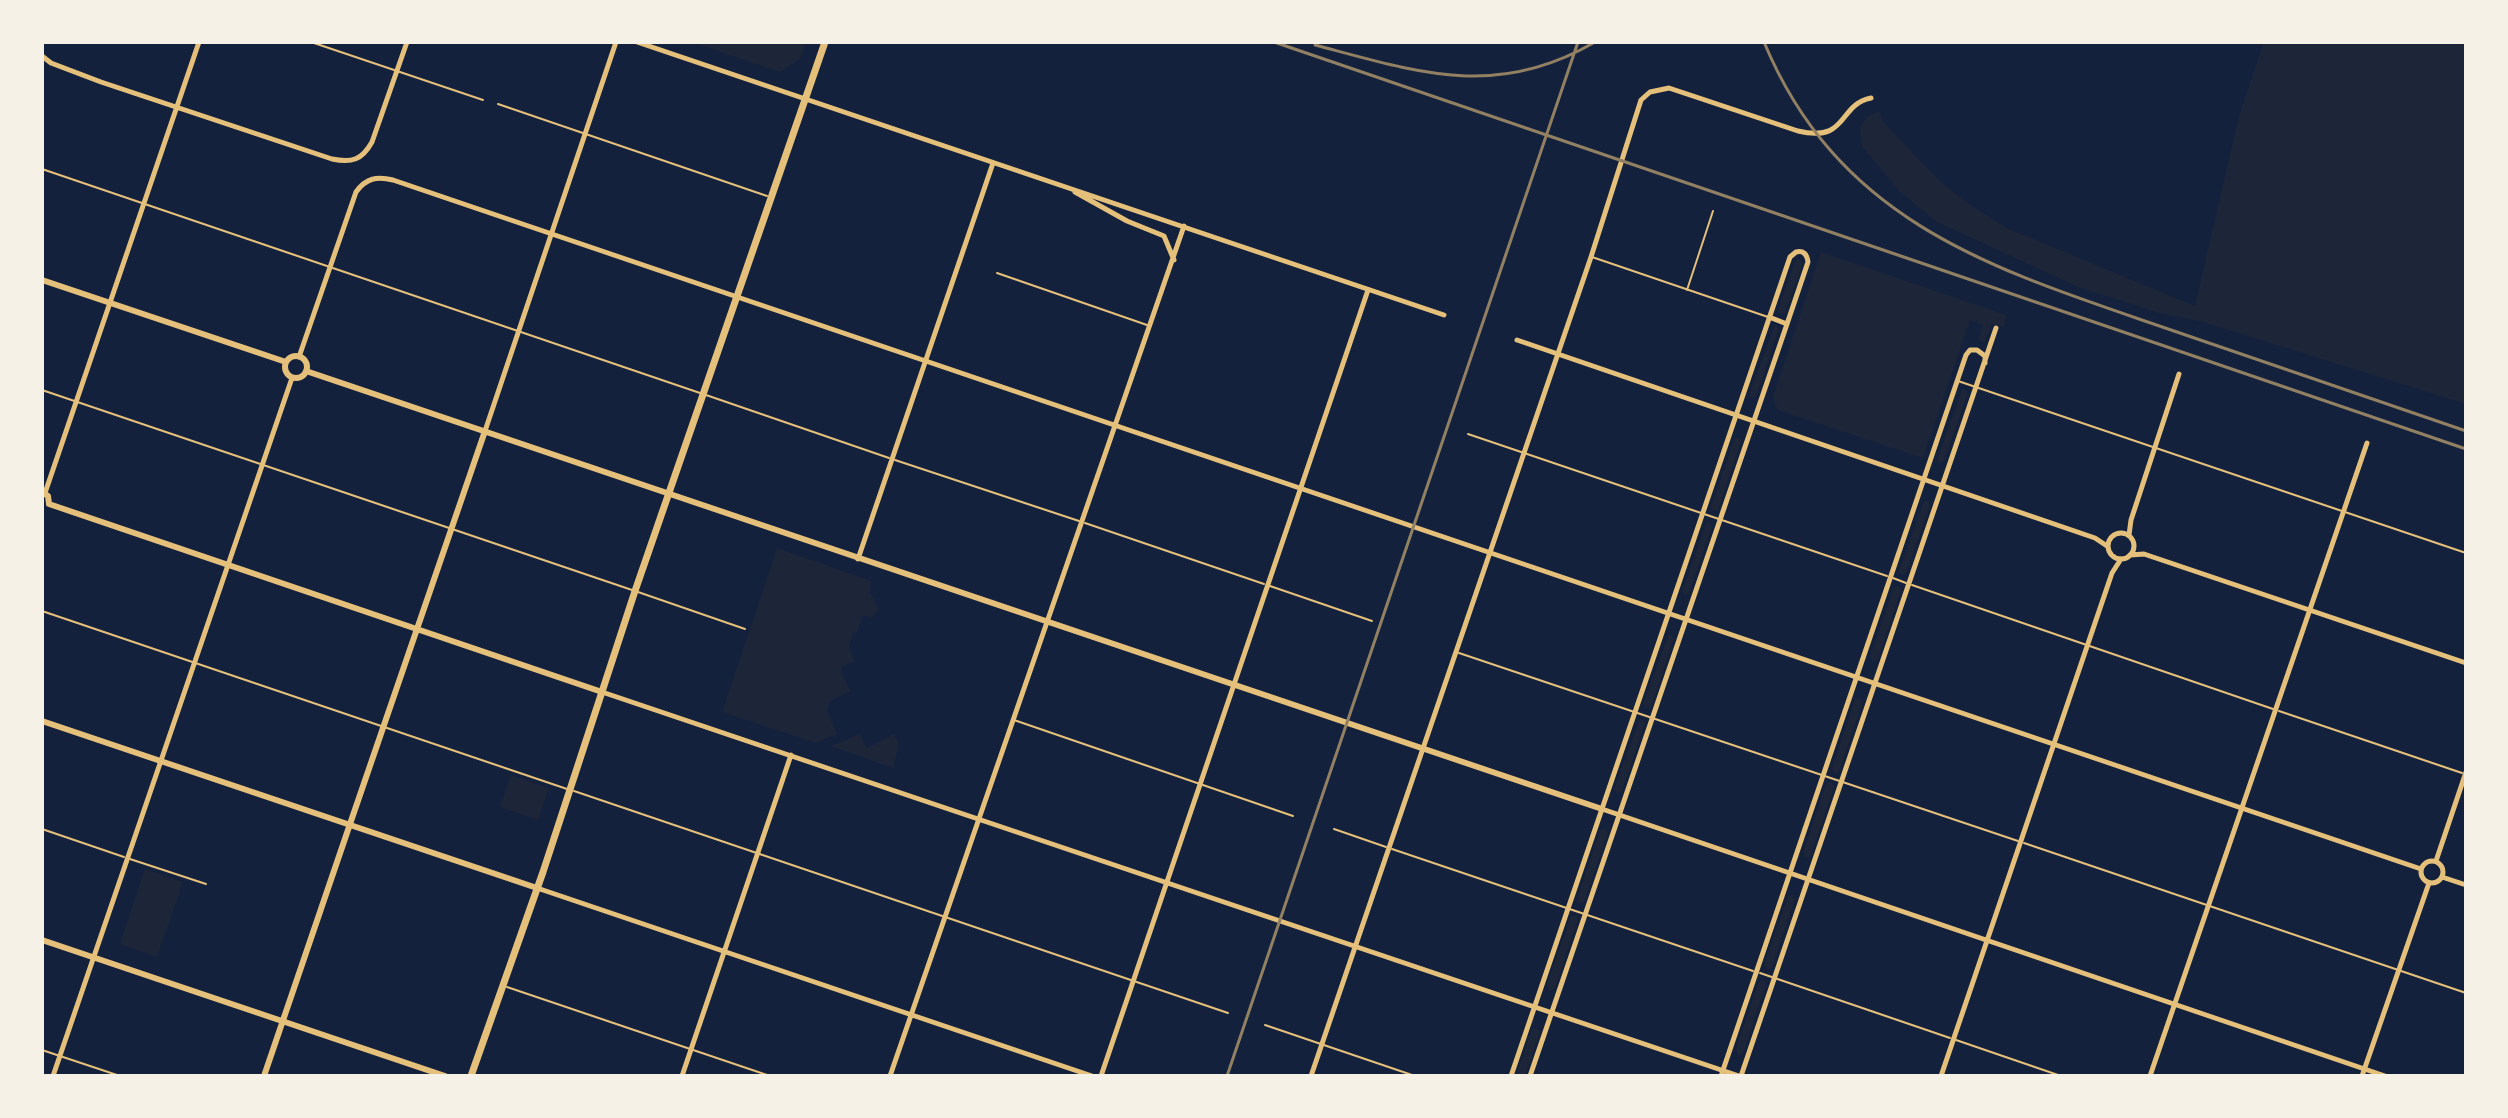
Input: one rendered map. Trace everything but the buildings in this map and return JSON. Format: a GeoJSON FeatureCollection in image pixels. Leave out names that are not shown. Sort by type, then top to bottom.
{"type":"FeatureCollection","features":[{"type":"Feature","properties":{"kind":"main road"},"geometry":{"type":"LineString","coordinates":[[471,1076],[825,42]]}},
{"type":"Feature","properties":{"kind":"street"},"geometry":{"type":"LineString","coordinates":[[42,510],[49,504],[44,492],[199,42]]}},
{"type":"Feature","properties":{"kind":"street"},"geometry":{"type":"LineString","coordinates":[[42,56],[51,63],[176,108],[343,161],[359,159],[372,142],[407,42]]}},
{"type":"Feature","properties":{"kind":"street"},"geometry":{"type":"LineString","coordinates":[[264,1076],[616,42]]}},
{"type":"Feature","properties":{"kind":"street"},"geometry":{"type":"LineString","coordinates":[[637,42],[1444,315]]}},
{"type":"Feature","properties":{"kind":"street"},"geometry":{"type":"LineString","coordinates":[[42,63],[51,63]]}},
{"type":"Feature","properties":{"kind":"street"},"geometry":{"type":"LineString","coordinates":[[1311,1076],[1591,257],[1637,109],[1645,96],[1656,90],[1680,91],[1798,131],[1816,134],[1839,126],[1853,106],[1871,98]]}},
{"type":"Feature","properties":{"kind":"street"},"geometry":{"type":"LineString","coordinates":[[858,559],[993,163]]}},
{"type":"Feature","properties":{"kind":"street"},"geometry":{"type":"LineString","coordinates":[[299,357],[352,199],[360,186],[369,180],[379,177],[393,180],[2421,869]]}},
{"type":"Feature","properties":{"kind":"street"},"geometry":{"type":"LineString","coordinates":[[1062,185],[1127,221],[1164,236],[1174,261]]}},
{"type":"Feature","properties":{"kind":"street"},"geometry":{"type":"LineString","coordinates":[[890,1076],[1184,226]]}},
{"type":"Feature","properties":{"kind":"street"},"geometry":{"type":"LineString","coordinates":[[1511,1076],[1769,317],[1791,255],[1802,252],[1808,262],[1530,1076]]}},
{"type":"Feature","properties":{"kind":"street"},"geometry":{"type":"LineString","coordinates":[[42,280],[286,362]]}},
{"type":"Feature","properties":{"kind":"street"},"geometry":{"type":"LineString","coordinates":[[1101,1076],[1368,290]]}},
{"type":"Feature","properties":{"kind":"street"},"geometry":{"type":"LineString","coordinates":[[1769,317],[1787,324]]}},
{"type":"Feature","properties":{"kind":"street"},"geometry":{"type":"LineString","coordinates":[[49,504],[1355,945],[1722,1073],[1740,1076],[1996,328]]}},
{"type":"Feature","properties":{"kind":"street"},"geometry":{"type":"LineString","coordinates":[[1517,340],[2095,538],[2107,546],[2112,573]]}},
{"type":"Feature","properties":{"kind":"street"},"geometry":{"type":"LineString","coordinates":[[1722,1073],[1966,355],[1970,350],[1981,351],[1985,363]]}},
{"type":"Feature","properties":{"kind":"street"},"geometry":{"type":"LineString","coordinates":[[286,362],[293,357],[305,361],[306,371],[302,376],[292,378]]}},
{"type":"Feature","properties":{"kind":"street"},"geometry":{"type":"LineString","coordinates":[[286,362],[287,373],[292,378]]}},
{"type":"Feature","properties":{"kind":"street"},"geometry":{"type":"LineString","coordinates":[[306,371],[2176,1003],[2364,1072],[2385,1076]]}},
{"type":"Feature","properties":{"kind":"street"},"geometry":{"type":"LineString","coordinates":[[2144,554],[2129,535],[2131,520],[2179,374]]}},
{"type":"Feature","properties":{"kind":"street"},"geometry":{"type":"LineString","coordinates":[[53,1076],[292,378]]}},
{"type":"Feature","properties":{"kind":"street"},"geometry":{"type":"LineString","coordinates":[[2150,1076],[2367,443]]}},
{"type":"Feature","properties":{"kind":"street"},"geometry":{"type":"LineString","coordinates":[[2095,538],[2110,537],[2120,532],[2131,520]]}},
{"type":"Feature","properties":{"kind":"street"},"geometry":{"type":"LineString","coordinates":[[2120,532],[2129,535]]}},
{"type":"Feature","properties":{"kind":"street"},"geometry":{"type":"LineString","coordinates":[[2107,546],[2110,537]]}},
{"type":"Feature","properties":{"kind":"street"},"geometry":{"type":"LineString","coordinates":[[2130,555],[2134,544]]}},
{"type":"Feature","properties":{"kind":"street"},"geometry":{"type":"LineString","coordinates":[[1941,1076],[2112,573],[2121,559],[2144,554],[2466,663]]}},
{"type":"Feature","properties":{"kind":"street"},"geometry":{"type":"LineString","coordinates":[[2111,555],[2121,559]]}},
{"type":"Feature","properties":{"kind":"street"},"geometry":{"type":"LineString","coordinates":[[42,721],[1092,1076]]}},
{"type":"Feature","properties":{"kind":"street"},"geometry":{"type":"LineString","coordinates":[[682,1076],[791,755]]}},
{"type":"Feature","properties":{"kind":"street"},"geometry":{"type":"LineString","coordinates":[[2436,861],[2466,773]]}},
{"type":"Feature","properties":{"kind":"street"},"geometry":{"type":"LineString","coordinates":[[2429,883],[2422,877],[2421,869],[2425,863],[2436,861]]}},
{"type":"Feature","properties":{"kind":"street"},"geometry":{"type":"LineString","coordinates":[[2436,861],[2442,867],[2442,877]]}},
{"type":"Feature","properties":{"kind":"street"},"geometry":{"type":"LineString","coordinates":[[2429,883],[2442,877]]}},
{"type":"Feature","properties":{"kind":"street"},"geometry":{"type":"LineString","coordinates":[[2442,877],[2466,885]]}},
{"type":"Feature","properties":{"kind":"street"},"geometry":{"type":"LineString","coordinates":[[2364,1072],[2429,883]]}},
{"type":"Feature","properties":{"kind":"street"},"geometry":{"type":"LineString","coordinates":[[42,940],[445,1076]]}},
{"type":"Feature","properties":{"kind":"lane"},"geometry":{"type":"LineString","coordinates":[[311,42],[483,100]]}},
{"type":"Feature","properties":{"kind":"lane"},"geometry":{"type":"LineString","coordinates":[[498,104],[772,198]]}},
{"type":"Feature","properties":{"kind":"lane"},"geometry":{"type":"LineString","coordinates":[[42,169],[1372,621]]}},
{"type":"Feature","properties":{"kind":"lane"},"geometry":{"type":"LineString","coordinates":[[1687,290],[1713,211]]}},
{"type":"Feature","properties":{"kind":"lane"},"geometry":{"type":"LineString","coordinates":[[1591,257],[1769,317]]}},
{"type":"Feature","properties":{"kind":"lane"},"geometry":{"type":"LineString","coordinates":[[997,273],[1150,326]]}},
{"type":"Feature","properties":{"kind":"lane"},"geometry":{"type":"LineString","coordinates":[[1957,381],[2466,553]]}},
{"type":"Feature","properties":{"kind":"lane"},"geometry":{"type":"LineString","coordinates":[[42,390],[745,629]]}},
{"type":"Feature","properties":{"kind":"lane"},"geometry":{"type":"LineString","coordinates":[[1468,434],[2466,773]]}},
{"type":"Feature","properties":{"kind":"lane"},"geometry":{"type":"LineString","coordinates":[[42,611],[1228,1013]]}},
{"type":"Feature","properties":{"kind":"lane"},"geometry":{"type":"LineString","coordinates":[[1455,652],[1653,716],[2466,993]]}},
{"type":"Feature","properties":{"kind":"lane"},"geometry":{"type":"LineString","coordinates":[[1012,719],[1293,816]]}},
{"type":"Feature","properties":{"kind":"lane"},"geometry":{"type":"LineString","coordinates":[[42,829],[206,884]]}},
{"type":"Feature","properties":{"kind":"lane"},"geometry":{"type":"LineString","coordinates":[[1334,829],[2061,1076]]}},
{"type":"Feature","properties":{"kind":"lane"},"geometry":{"type":"LineString","coordinates":[[502,985],[770,1076]]}},
{"type":"Feature","properties":{"kind":"lane"},"geometry":{"type":"LineString","coordinates":[[1265,1025],[1415,1076]]}},
{"type":"Feature","properties":{"kind":"lane"},"geometry":{"type":"LineString","coordinates":[[42,1050],[120,1076]]}},
{"type":"Feature","properties":{"kind":"shaded area"},"geometry":{"type":"Polygon","coordinates":[[[691,42],[806,42],[801,58],[780,72],[691,42]]]}},
{"type":"Feature","properties":{"kind":"shaded area"},"geometry":{"type":"Polygon","coordinates":[[[2264,42],[2466,42],[2466,404],[2200,321],[2159,313],[2078,287],[1937,222],[1899,191],[1862,146],[1860,127],[1867,117],[1879,111],[1884,123],[1943,184],[1973,207],[2009,229],[2195,306],[2239,116],[2264,42]]]}},
{"type":"Feature","properties":{"kind":"shaded area"},"geometry":{"type":"Polygon","coordinates":[[[1821,252],[2006,315],[2004,327],[1992,324],[1984,343],[1979,339],[1983,325],[1970,320],[1923,458],[1778,410],[1773,397],[1821,252]]]}},
{"type":"Feature","properties":{"kind":"shaded area"},"geometry":{"type":"Polygon","coordinates":[[[1796,259],[1801,260],[1802,264],[1785,313],[1780,314],[1778,310],[1796,259]]]}},
{"type":"Feature","properties":{"kind":"shaded area"},"geometry":{"type":"Polygon","coordinates":[[[1775,324],[1779,329],[1756,397],[1751,399],[1749,395],[1775,324]]]}},
{"type":"Feature","properties":{"kind":"shaded area"},"geometry":{"type":"Polygon","coordinates":[[[1963,388],[1968,393],[1944,461],[1940,463],[1937,459],[1963,388]]]}},
{"type":"Feature","properties":{"kind":"shaded area"},"geometry":{"type":"Polygon","coordinates":[[[1735,437],[1741,441],[1718,510],[1713,511],[1711,507],[1735,437]]]}},
{"type":"Feature","properties":{"kind":"shaded area"},"geometry":{"type":"Polygon","coordinates":[[[1924,501],[1930,505],[1906,573],[1902,575],[1899,571],[1924,501]]]}},
{"type":"Feature","properties":{"kind":"shaded area"},"geometry":{"type":"Polygon","coordinates":[[[1707,521],[1712,526],[1689,594],[1685,596],[1682,592],[1707,521]]]}},
{"type":"Feature","properties":{"kind":"shaded area"},"geometry":{"type":"Polygon","coordinates":[[[777,548],[871,581],[870,592],[879,609],[872,618],[863,615],[857,632],[854,632],[849,647],[855,661],[843,666],[841,671],[850,691],[830,701],[827,711],[837,734],[816,743],[722,712],[777,548]]]}},
{"type":"Feature","properties":{"kind":"shaded area"},"geometry":{"type":"Polygon","coordinates":[[[1899,586],[1901,590],[1878,659],[1873,662],[1870,656],[1894,587],[1899,586]]]}},
{"type":"Feature","properties":{"kind":"shaded area"},"geometry":{"type":"Polygon","coordinates":[[[1669,634],[1674,638],[1651,707],[1646,708],[1643,704],[1669,634]]]}},
{"type":"Feature","properties":{"kind":"shaded area"},"geometry":{"type":"Polygon","coordinates":[[[1860,698],[1863,702],[1839,771],[1835,774],[1832,768],[1855,699],[1860,698]]]}},
{"type":"Feature","properties":{"kind":"shaded area"},"geometry":{"type":"Polygon","coordinates":[[[1640,718],[1645,723],[1622,791],[1617,793],[1614,789],[1640,718]]]}},
{"type":"Feature","properties":{"kind":"shaded area"},"geometry":{"type":"Polygon","coordinates":[[[860,734],[867,748],[894,734],[899,744],[893,768],[831,746],[860,734]]]}},
{"type":"Feature","properties":{"kind":"shaded area"},"geometry":{"type":"Polygon","coordinates":[[[511,775],[549,788],[538,820],[500,807],[511,775]]]}},
{"type":"Feature","properties":{"kind":"shaded area"},"geometry":{"type":"Polygon","coordinates":[[[1831,782],[1834,787],[1811,855],[1806,858],[1803,853],[1826,784],[1831,782]]]}},
{"type":"Feature","properties":{"kind":"shaded area"},"geometry":{"type":"Polygon","coordinates":[[[1605,828],[1608,833],[1584,902],[1580,904],[1577,899],[1600,830],[1605,828]]]}},
{"type":"Feature","properties":{"kind":"shaded area"},"geometry":{"type":"Polygon","coordinates":[[[145,869],[183,882],[157,957],[120,944],[145,869]]]}},
{"type":"Feature","properties":{"kind":"shaded area"},"geometry":{"type":"Polygon","coordinates":[[[1793,894],[1795,899],[1772,967],[1768,970],[1764,965],[1788,896],[1793,894]]]}},
{"type":"Feature","properties":{"kind":"shaded area"},"geometry":{"type":"Polygon","coordinates":[[[1576,915],[1578,919],[1555,988],[1550,991],[1547,985],[1571,916],[1576,915]]]}},
{"type":"Feature","properties":{"kind":"shaded area"},"geometry":{"type":"Polygon","coordinates":[[[1764,980],[1766,984],[1743,1053],[1738,1056],[1736,1050],[1759,981],[1764,980]]]}},
{"type":"Feature","properties":{"kind":"shaded area"},"geometry":{"type":"Polygon","coordinates":[[[1537,1028],[1540,1032],[1525,1076],[1516,1076],[1532,1029],[1537,1028]]]}},
{"type":"Feature","properties":{"kind":"railway"},"geometry":{"type":"LineString","coordinates":[[1274,42],[2466,449]]}},
{"type":"Feature","properties":{"kind":"railway"},"geometry":{"type":"LineString","coordinates":[[1227,1076],[1578,42]]}},
{"type":"Feature","properties":{"kind":"railway"},"geometry":{"type":"LineString","coordinates":[[1315,45],[1422,71],[1490,76],[1524,71],[1559,60],[1595,42]]}},
{"type":"Feature","properties":{"kind":"railway"},"geometry":{"type":"LineString","coordinates":[[1764,42],[1797,105],[1836,157],[1882,199],[1933,233],[1988,262],[2047,287],[2466,431]]}}]}
